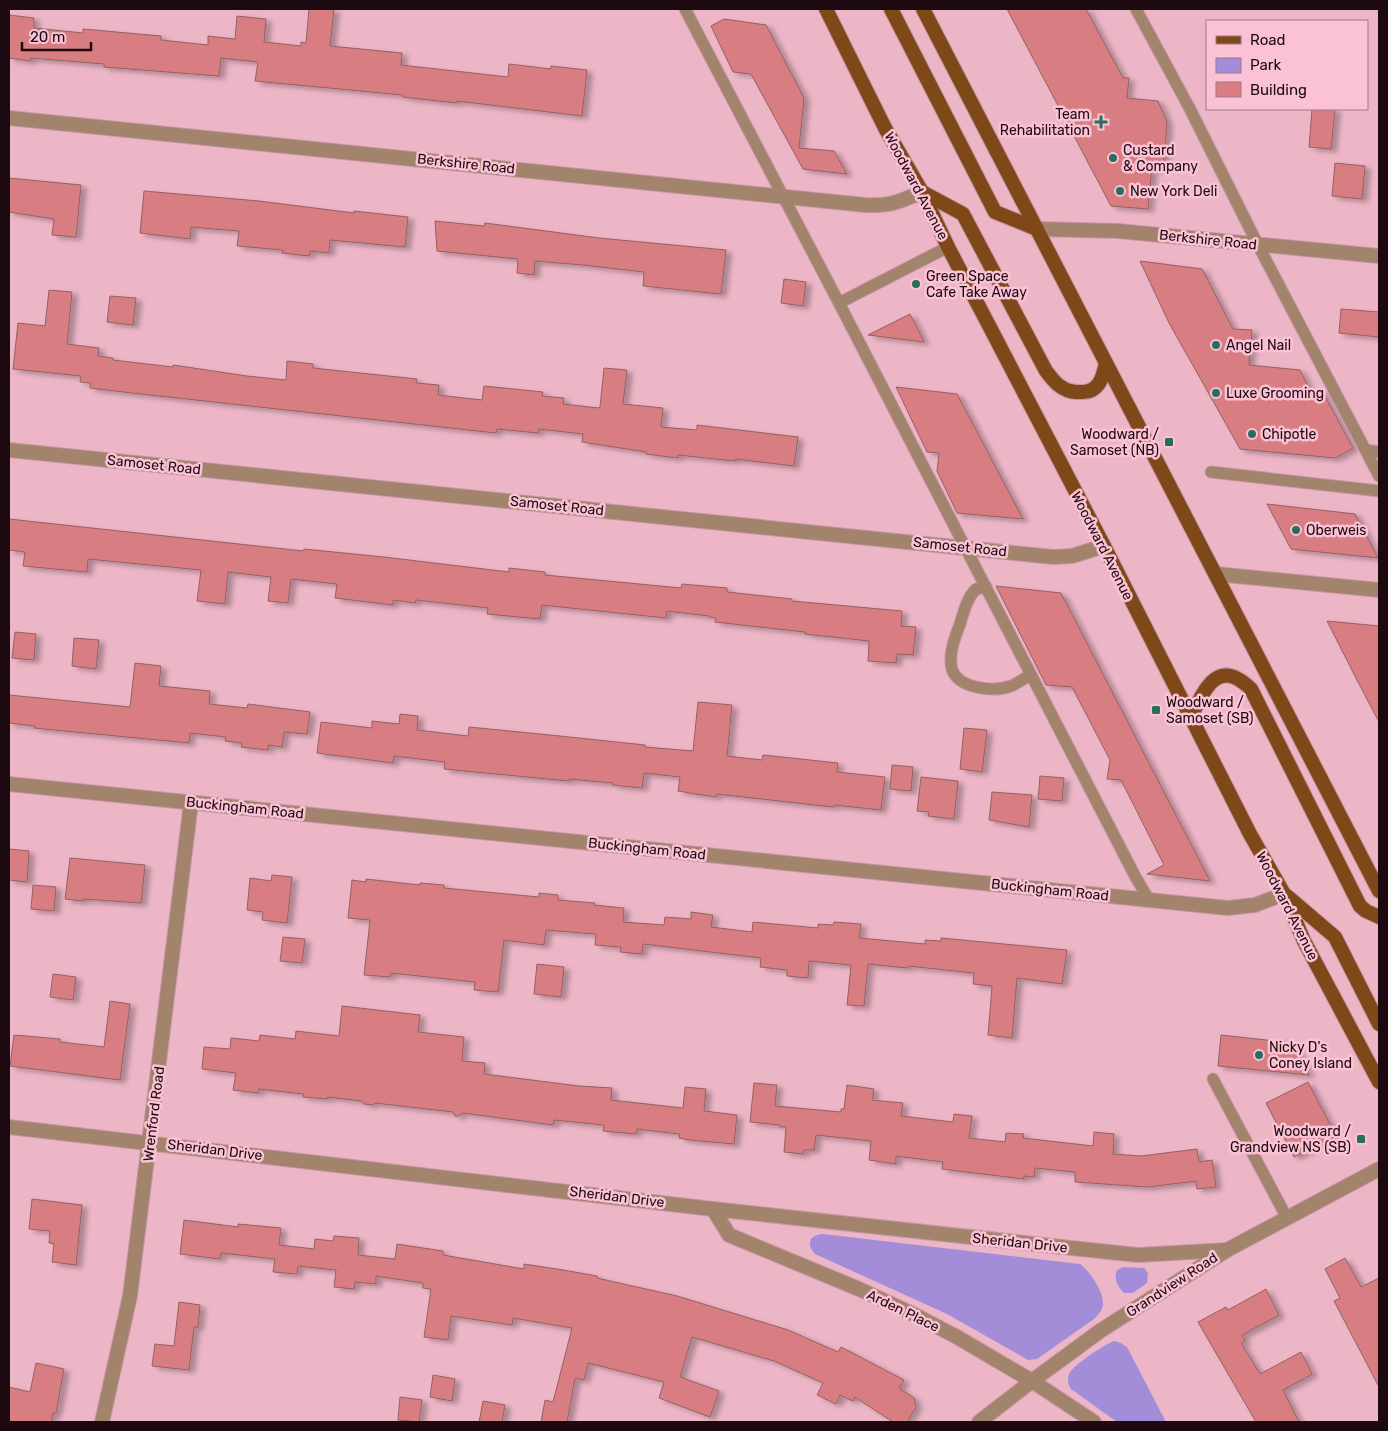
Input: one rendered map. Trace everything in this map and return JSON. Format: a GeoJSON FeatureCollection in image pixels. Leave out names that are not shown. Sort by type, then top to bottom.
{"type":"FeatureCollection","features":[{"type":"Feature","properties":{"kind":"main road","name":"Woodward Avenue"},"geometry":{"type":"LineString","coordinates":[[826,9],[885,128],[922,192],[948,247],[1104,546],[1250,834],[1284,894],[1304,941],[1379,1082]]}},
{"type":"Feature","properties":{"kind":"main road"},"geometry":{"type":"LineString","coordinates":[[891,9],[995,212],[1037,229]]}},
{"type":"Feature","properties":{"kind":"main road"},"geometry":{"type":"LineString","coordinates":[[923,9],[1379,891]]}},
{"type":"Feature","properties":{"kind":"main road"},"geometry":{"type":"LineString","coordinates":[[922,192],[963,214],[1046,371],[1061,388],[1073,392],[1086,393],[1096,388],[1102,379],[1106,363]]}},
{"type":"Feature","properties":{"kind":"main road"},"geometry":{"type":"LineString","coordinates":[[1190,717],[1204,690],[1210,682],[1218,677],[1228,675],[1242,680],[1252,689],[1360,906],[1379,917]]}},
{"type":"Feature","properties":{"kind":"main road"},"geometry":{"type":"LineString","coordinates":[[1284,894],[1336,937],[1379,1024]]}},
{"type":"Feature","properties":{"kind":"street","name":"Berkshire Road"},"geometry":{"type":"LineString","coordinates":[[9,118],[881,206],[896,204],[922,192]]}},
{"type":"Feature","properties":{"kind":"street","name":"Berkshire Road"},"geometry":{"type":"LineString","coordinates":[[1037,229],[1118,231],[1379,256]]}},
{"type":"Feature","properties":{"kind":"street","name":"Samoset Road"},"geometry":{"type":"LineString","coordinates":[[9,450],[1053,557],[1072,556],[1104,546]]}},
{"type":"Feature","properties":{"kind":"street"},"geometry":{"type":"LineString","coordinates":[[1216,574],[1379,590]]}},
{"type":"Feature","properties":{"kind":"street","name":"Buckingham Road"},"geometry":{"type":"LineString","coordinates":[[9,784],[1228,908],[1255,905],[1284,894]]}},
{"type":"Feature","properties":{"kind":"street","name":"Wrenford Road"},"geometry":{"type":"LineString","coordinates":[[102,1422],[130,1296],[191,803]]}},
{"type":"Feature","properties":{"kind":"street","name":"Sheridan Drive"},"geometry":{"type":"LineString","coordinates":[[9,1127],[714,1209],[1138,1255],[1227,1250]]}},
{"type":"Feature","properties":{"kind":"street","name":"Grandview Road"},"geometry":{"type":"LineString","coordinates":[[979,1422],[1100,1331],[1227,1250],[1379,1169]]}},
{"type":"Feature","properties":{"kind":"street","name":"Arden Place"},"geometry":{"type":"LineString","coordinates":[[714,1209],[729,1235],[852,1286],[913,1314],[957,1337],[1032,1381],[1094,1422]]}},
{"type":"Feature","properties":{"kind":"lane"},"geometry":{"type":"LineString","coordinates":[[685,9],[1149,900]]}},
{"type":"Feature","properties":{"kind":"lane"},"geometry":{"type":"LineString","coordinates":[[1136,9],[1190,109],[1258,245],[1379,476]]}},
{"type":"Feature","properties":{"kind":"lane"},"geometry":{"type":"LineString","coordinates":[[839,303],[948,247]]}},
{"type":"Feature","properties":{"kind":"lane"},"geometry":{"type":"LineString","coordinates":[[1366,450],[1379,452]]}},
{"type":"Feature","properties":{"kind":"lane"},"geometry":{"type":"LineString","coordinates":[[1211,472],[1379,490]]}},
{"type":"Feature","properties":{"kind":"lane"},"geometry":{"type":"LineString","coordinates":[[986,587],[976,589],[968,601],[953,648],[951,660],[955,676],[979,687],[998,689],[1011,686],[1031,675]]}},
{"type":"Feature","properties":{"kind":"lane"},"geometry":{"type":"LineString","coordinates":[[1213,1079],[1287,1218]]}},
{"type":"Feature","properties":{"kind":"green space"},"geometry":{"type":"Polygon","coordinates":[[[823,1234],[1080,1264],[1099,1288],[1103,1305],[1100,1313],[1094,1319],[1037,1359],[1028,1360],[947,1314],[815,1254],[810,1247],[810,1241],[815,1236],[823,1234]]]}},
{"type":"Feature","properties":{"kind":"green space"},"geometry":{"type":"Polygon","coordinates":[[[1123,1267],[1144,1268],[1148,1273],[1147,1283],[1133,1293],[1124,1293],[1116,1280],[1117,1270],[1123,1267]]]}},
{"type":"Feature","properties":{"kind":"green space"},"geometry":{"type":"Polygon","coordinates":[[[1114,1341],[1127,1347],[1166,1422],[1117,1422],[1071,1389],[1068,1380],[1069,1374],[1076,1365],[1114,1341]]]}},
{"type":"Feature","properties":{"kind":"building"},"geometry":{"type":"Polygon","coordinates":[[[309,9],[334,9],[330,46],[402,53],[401,65],[508,77],[509,64],[551,69],[551,66],[587,70],[582,116],[457,101],[457,103],[403,97],[403,95],[255,81],[258,62],[221,58],[219,76],[104,67],[104,64],[31,58],[31,61],[9,58],[9,15],[34,18],[34,28],[83,33],[83,29],[161,36],[161,40],[208,45],[208,36],[235,39],[237,16],[266,19],[264,42],[301,46],[301,42],[306,43],[309,9]]]}},
{"type":"Feature","properties":{"kind":"building"},"geometry":{"type":"Polygon","coordinates":[[[1007,9],[1086,9],[1123,78],[1129,78],[1127,98],[1158,101],[1167,122],[1165,150],[1163,169],[1152,168],[1148,209],[1111,206],[1007,9]]]}},
{"type":"Feature","properties":{"kind":"building"},"geometry":{"type":"Polygon","coordinates":[[[724,19],[766,25],[804,98],[799,148],[834,151],[847,174],[803,169],[751,74],[733,72],[711,26],[724,19]]]}},
{"type":"Feature","properties":{"kind":"building"},"geometry":{"type":"Polygon","coordinates":[[[1312,110],[1335,110],[1331,149],[1309,147],[1312,110]]]}},
{"type":"Feature","properties":{"kind":"building"},"geometry":{"type":"Polygon","coordinates":[[[1335,163],[1365,166],[1362,199],[1332,196],[1335,163]]]}},
{"type":"Feature","properties":{"kind":"building"},"geometry":{"type":"Polygon","coordinates":[[[9,178],[81,185],[76,237],[52,235],[54,219],[9,212],[9,178]]]}},
{"type":"Feature","properties":{"kind":"building"},"geometry":{"type":"Polygon","coordinates":[[[144,191],[408,217],[405,247],[330,240],[329,253],[310,251],[309,256],[282,253],[283,250],[237,246],[239,231],[191,227],[190,239],[140,233],[144,191]]]}},
{"type":"Feature","properties":{"kind":"building"},"geometry":{"type":"Polygon","coordinates":[[[435,221],[484,226],[485,223],[599,238],[726,250],[721,294],[643,286],[644,272],[583,265],[535,261],[534,275],[517,273],[518,259],[437,251],[435,221]]]}},
{"type":"Feature","properties":{"kind":"building"},"geometry":{"type":"Polygon","coordinates":[[[1140,261],[1202,269],[1233,329],[1252,330],[1249,365],[1300,370],[1312,395],[1321,389],[1353,448],[1335,458],[1240,449],[1169,323],[1140,261]]]}},
{"type":"Feature","properties":{"kind":"building"},"geometry":{"type":"Polygon","coordinates":[[[784,279],[806,282],[803,306],[781,303],[784,279]]]}},
{"type":"Feature","properties":{"kind":"building"},"geometry":{"type":"Polygon","coordinates":[[[49,290],[72,292],[67,344],[99,348],[98,356],[113,358],[113,360],[173,367],[173,365],[286,380],[287,361],[313,364],[313,368],[417,379],[416,383],[439,385],[438,395],[482,400],[484,386],[543,392],[542,396],[564,398],[563,404],[599,408],[604,368],[627,370],[623,404],[663,408],[661,427],[697,430],[697,425],[798,437],[794,466],[735,459],[735,461],[678,455],[678,458],[646,454],[646,452],[582,442],[583,434],[539,429],[538,433],[497,429],[496,433],[90,388],[91,383],[80,382],[81,376],[13,369],[18,323],[45,326],[49,290]]]}},
{"type":"Feature","properties":{"kind":"building"},"geometry":{"type":"Polygon","coordinates":[[[110,296],[136,298],[133,325],[107,322],[110,296]]]}},
{"type":"Feature","properties":{"kind":"building"},"geometry":{"type":"Polygon","coordinates":[[[1341,309],[1379,312],[1379,337],[1339,333],[1341,309]]]}},
{"type":"Feature","properties":{"kind":"building"},"geometry":{"type":"Polygon","coordinates":[[[910,314],[924,342],[868,335],[910,314]]]}},
{"type":"Feature","properties":{"kind":"building"},"geometry":{"type":"Polygon","coordinates":[[[896,387],[957,394],[1023,519],[957,513],[937,471],[939,453],[927,452],[896,387]]]}},
{"type":"Feature","properties":{"kind":"building"},"geometry":{"type":"Polygon","coordinates":[[[1267,504],[1355,514],[1378,558],[1291,549],[1267,504]]]}},
{"type":"Feature","properties":{"kind":"building"},"geometry":{"type":"Polygon","coordinates":[[[9,519],[303,551],[304,549],[384,557],[509,572],[509,568],[545,572],[545,575],[681,588],[682,584],[727,588],[727,592],[792,599],[792,601],[902,611],[901,626],[916,627],[913,655],[897,654],[896,663],[868,661],[869,641],[715,622],[716,618],[709,616],[667,611],[666,618],[542,605],[540,619],[487,614],[488,608],[416,600],[415,603],[393,600],[393,605],[335,598],[337,584],[291,579],[288,603],[268,601],[271,577],[228,572],[225,604],[197,601],[201,570],[88,559],[87,572],[23,566],[25,552],[9,550],[9,519]]]}},
{"type":"Feature","properties":{"kind":"building"},"geometry":{"type":"Polygon","coordinates":[[[996,586],[1061,593],[1210,881],[1147,874],[1164,865],[1121,780],[1107,779],[1110,760],[1072,687],[1046,685],[996,586]]]}},
{"type":"Feature","properties":{"kind":"building"},"geometry":{"type":"Polygon","coordinates":[[[1327,621],[1379,626],[1379,722],[1358,682],[1327,621]]]}},
{"type":"Feature","properties":{"kind":"building"},"geometry":{"type":"Polygon","coordinates":[[[15,632],[36,634],[34,660],[12,658],[15,632]]]}},
{"type":"Feature","properties":{"kind":"building"},"geometry":{"type":"Polygon","coordinates":[[[74,638],[99,640],[96,669],[72,666],[74,638]]]}},
{"type":"Feature","properties":{"kind":"building"},"geometry":{"type":"Polygon","coordinates":[[[135,663],[161,666],[159,686],[210,691],[209,704],[247,708],[248,704],[310,712],[307,734],[284,732],[282,747],[268,745],[268,750],[241,747],[242,743],[225,741],[226,737],[190,733],[189,743],[34,728],[35,726],[9,723],[9,695],[130,707],[135,663]]]}},
{"type":"Feature","properties":{"kind":"building"},"geometry":{"type":"Polygon","coordinates":[[[698,702],[732,705],[727,756],[762,760],[763,755],[838,763],[837,772],[885,777],[881,810],[834,805],[833,807],[717,794],[716,797],[696,794],[678,791],[680,777],[644,773],[642,788],[612,785],[613,783],[569,779],[569,781],[444,769],[445,762],[394,756],[393,763],[317,753],[321,722],[372,728],[372,721],[399,724],[400,714],[418,716],[417,730],[468,736],[469,727],[693,751],[698,702]]]}},
{"type":"Feature","properties":{"kind":"building"},"geometry":{"type":"Polygon","coordinates":[[[964,728],[987,730],[982,772],[960,769],[964,728]]]}},
{"type":"Feature","properties":{"kind":"building"},"geometry":{"type":"Polygon","coordinates":[[[892,765],[913,767],[911,791],[890,789],[892,765]]]}},
{"type":"Feature","properties":{"kind":"building"},"geometry":{"type":"Polygon","coordinates":[[[1040,776],[1064,778],[1062,801],[1038,799],[1040,776]]]}},
{"type":"Feature","properties":{"kind":"building"},"geometry":{"type":"Polygon","coordinates":[[[921,777],[958,781],[954,819],[928,816],[929,812],[917,811],[921,777]]]}},
{"type":"Feature","properties":{"kind":"building"},"geometry":{"type":"Polygon","coordinates":[[[992,792],[1032,795],[1029,827],[989,820],[992,792]]]}},
{"type":"Feature","properties":{"kind":"building"},"geometry":{"type":"Polygon","coordinates":[[[9,849],[29,851],[27,882],[9,880],[9,849]]]}},
{"type":"Feature","properties":{"kind":"building"},"geometry":{"type":"Polygon","coordinates":[[[70,858],[145,865],[141,903],[65,899],[70,858]]]}},
{"type":"Feature","properties":{"kind":"building"},"geometry":{"type":"Polygon","coordinates":[[[272,875],[292,877],[287,923],[262,920],[263,912],[247,910],[250,878],[271,881],[272,875]]]}},
{"type":"Feature","properties":{"kind":"building"},"geometry":{"type":"Polygon","coordinates":[[[366,879],[420,885],[420,883],[444,885],[444,888],[539,897],[539,893],[558,895],[558,900],[624,908],[623,922],[664,925],[665,917],[691,919],[691,912],[713,915],[711,927],[752,932],[753,922],[818,928],[818,924],[833,925],[834,922],[861,924],[859,938],[925,944],[925,940],[941,941],[941,938],[1067,950],[1062,984],[1017,978],[1012,1038],[988,1035],[992,986],[973,984],[974,973],[868,964],[864,1006],[847,1005],[851,965],[809,961],[808,978],[787,976],[787,970],[760,967],[761,958],[643,944],[642,954],[620,952],[621,947],[595,945],[596,934],[546,930],[544,945],[504,940],[498,992],[474,990],[475,982],[391,973],[390,977],[364,975],[370,920],[348,918],[352,880],[366,882],[366,879]]]}},
{"type":"Feature","properties":{"kind":"building"},"geometry":{"type":"Polygon","coordinates":[[[33,885],[56,887],[54,911],[31,909],[33,885]]]}},
{"type":"Feature","properties":{"kind":"building"},"geometry":{"type":"Polygon","coordinates":[[[283,937],[305,939],[302,963],[280,961],[283,937]]]}},
{"type":"Feature","properties":{"kind":"building"},"geometry":{"type":"Polygon","coordinates":[[[537,964],[564,967],[561,997],[534,994],[537,964]]]}},
{"type":"Feature","properties":{"kind":"building"},"geometry":{"type":"Polygon","coordinates":[[[53,974],[76,977],[73,1000],[50,997],[53,974]]]}},
{"type":"Feature","properties":{"kind":"building"},"geometry":{"type":"Polygon","coordinates":[[[110,1001],[130,1004],[120,1080],[10,1066],[14,1035],[60,1039],[60,1042],[104,1047],[110,1001]]]}},
{"type":"Feature","properties":{"kind":"building"},"geometry":{"type":"Polygon","coordinates":[[[342,1006],[420,1015],[418,1032],[464,1037],[462,1061],[485,1063],[484,1074],[579,1086],[612,1088],[611,1100],[683,1108],[685,1087],[706,1089],[704,1111],[737,1115],[734,1144],[690,1140],[679,1138],[680,1134],[637,1129],[636,1134],[603,1131],[604,1125],[554,1120],[553,1125],[463,1113],[456,1117],[453,1112],[375,1103],[373,1105],[364,1104],[362,1101],[327,1097],[327,1099],[303,1097],[304,1094],[259,1089],[258,1093],[233,1090],[236,1073],[202,1069],[204,1047],[230,1049],[231,1038],[259,1041],[260,1035],[295,1039],[296,1031],[339,1036],[342,1006]]]}},
{"type":"Feature","properties":{"kind":"building","name":"Nicky D's Coney Island"},"geometry":{"type":"Polygon","coordinates":[[[1221,1035],[1293,1043],[1309,1075],[1218,1066],[1221,1035]]]}},
{"type":"Feature","properties":{"kind":"building"},"geometry":{"type":"Polygon","coordinates":[[[1308,1082],[1336,1136],[1294,1157],[1266,1103],[1308,1082]]]}},
{"type":"Feature","properties":{"kind":"building"},"geometry":{"type":"Polygon","coordinates":[[[754,1083],[777,1085],[775,1106],[841,1112],[841,1109],[844,1109],[847,1085],[874,1089],[872,1100],[903,1103],[901,1116],[953,1122],[954,1114],[972,1116],[969,1138],[1005,1142],[1006,1133],[1024,1134],[1023,1138],[1093,1146],[1094,1132],[1114,1134],[1113,1154],[1141,1156],[1197,1149],[1199,1162],[1212,1160],[1216,1187],[1197,1189],[1196,1181],[1148,1187],[1075,1182],[1075,1172],[1035,1168],[1034,1177],[1024,1176],[1024,1179],[942,1169],[943,1162],[896,1156],[896,1164],[869,1160],[871,1141],[816,1135],[814,1150],[804,1150],[803,1154],[784,1152],[786,1127],[750,1122],[754,1083]]]}},
{"type":"Feature","properties":{"kind":"building"},"geometry":{"type":"Polygon","coordinates":[[[32,1199],[82,1205],[76,1265],[52,1262],[54,1244],[49,1243],[50,1231],[29,1229],[32,1199]]]}},
{"type":"Feature","properties":{"kind":"building"},"geometry":{"type":"Polygon","coordinates":[[[184,1220],[238,1227],[238,1224],[281,1228],[279,1245],[314,1249],[315,1239],[333,1241],[334,1236],[359,1238],[358,1255],[395,1259],[397,1244],[443,1251],[443,1255],[524,1269],[524,1264],[597,1276],[597,1278],[677,1296],[788,1330],[838,1352],[841,1347],[904,1380],[899,1388],[914,1398],[916,1407],[907,1422],[893,1422],[855,1397],[853,1401],[840,1395],[836,1404],[817,1395],[823,1383],[774,1361],[692,1337],[680,1377],[719,1391],[710,1417],[659,1398],[664,1382],[588,1363],[584,1380],[575,1378],[567,1422],[541,1422],[545,1400],[553,1402],[572,1328],[513,1318],[512,1325],[451,1316],[448,1340],[424,1337],[431,1289],[423,1288],[423,1283],[376,1276],[376,1284],[355,1282],[354,1289],[334,1287],[336,1270],[298,1266],[297,1274],[273,1272],[275,1259],[221,1253],[220,1259],[180,1254],[184,1220]]]}},
{"type":"Feature","properties":{"kind":"building"},"geometry":{"type":"Polygon","coordinates":[[[1345,1258],[1361,1287],[1379,1278],[1379,1387],[1334,1301],[1340,1298],[1325,1269],[1345,1258]]]}},
{"type":"Feature","properties":{"kind":"building"},"geometry":{"type":"Polygon","coordinates":[[[1266,1289],[1279,1315],[1242,1335],[1245,1341],[1241,1343],[1260,1374],[1301,1352],[1312,1374],[1283,1390],[1299,1422],[1256,1422],[1198,1322],[1226,1307],[1228,1310],[1266,1289]]]}},
{"type":"Feature","properties":{"kind":"building"},"geometry":{"type":"Polygon","coordinates":[[[179,1302],[200,1305],[198,1327],[194,1327],[189,1370],[152,1366],[155,1344],[174,1346],[179,1302]]]}},
{"type":"Feature","properties":{"kind":"building"},"geometry":{"type":"Polygon","coordinates":[[[36,1363],[64,1369],[56,1413],[53,1413],[51,1422],[9,1422],[9,1387],[30,1392],[36,1363]]]}},
{"type":"Feature","properties":{"kind":"building"},"geometry":{"type":"Polygon","coordinates":[[[433,1375],[455,1379],[452,1401],[430,1397],[433,1375]]]}},
{"type":"Feature","properties":{"kind":"building"},"geometry":{"type":"Polygon","coordinates":[[[400,1397],[422,1400],[419,1422],[398,1420],[400,1397]]]}},
{"type":"Feature","properties":{"kind":"building"},"geometry":{"type":"Polygon","coordinates":[[[483,1401],[505,1405],[502,1422],[479,1422],[483,1401]]]}},
{"type":"Feature","properties":{"kind":"place","name":"Team Rehabilitation"},"geometry":{"type":"Point","coordinates":[1101,122]}},
{"type":"Feature","properties":{"kind":"place","name":"Custard & Company"},"geometry":{"type":"Point","coordinates":[1113,158]}},
{"type":"Feature","properties":{"kind":"place","name":"New York Deli"},"geometry":{"type":"Point","coordinates":[1120,191]}},
{"type":"Feature","properties":{"kind":"place","name":"Green Space Cafe Take Away"},"geometry":{"type":"Point","coordinates":[916,284]}},
{"type":"Feature","properties":{"kind":"place","name":"Angel Nail"},"geometry":{"type":"Point","coordinates":[1216,345]}},
{"type":"Feature","properties":{"kind":"place","name":"Luxe Grooming"},"geometry":{"type":"Point","coordinates":[1216,393]}},
{"type":"Feature","properties":{"kind":"place","name":"Chipotle"},"geometry":{"type":"Point","coordinates":[1252,434]}},
{"type":"Feature","properties":{"kind":"place","name":"Woodward / Samoset (NB)"},"geometry":{"type":"Point","coordinates":[1169,442]}},
{"type":"Feature","properties":{"kind":"place","name":"Oberweis"},"geometry":{"type":"Point","coordinates":[1296,530]}},
{"type":"Feature","properties":{"kind":"place","name":"Woodward / Samoset (SB)"},"geometry":{"type":"Point","coordinates":[1156,710]}},
{"type":"Feature","properties":{"kind":"place","name":"Nicky D's Coney Island"},"geometry":{"type":"Point","coordinates":[1259,1055]}},
{"type":"Feature","properties":{"kind":"place","name":"Woodward / Grandview NS (SB)"},"geometry":{"type":"Point","coordinates":[1361,1139]}}]}
